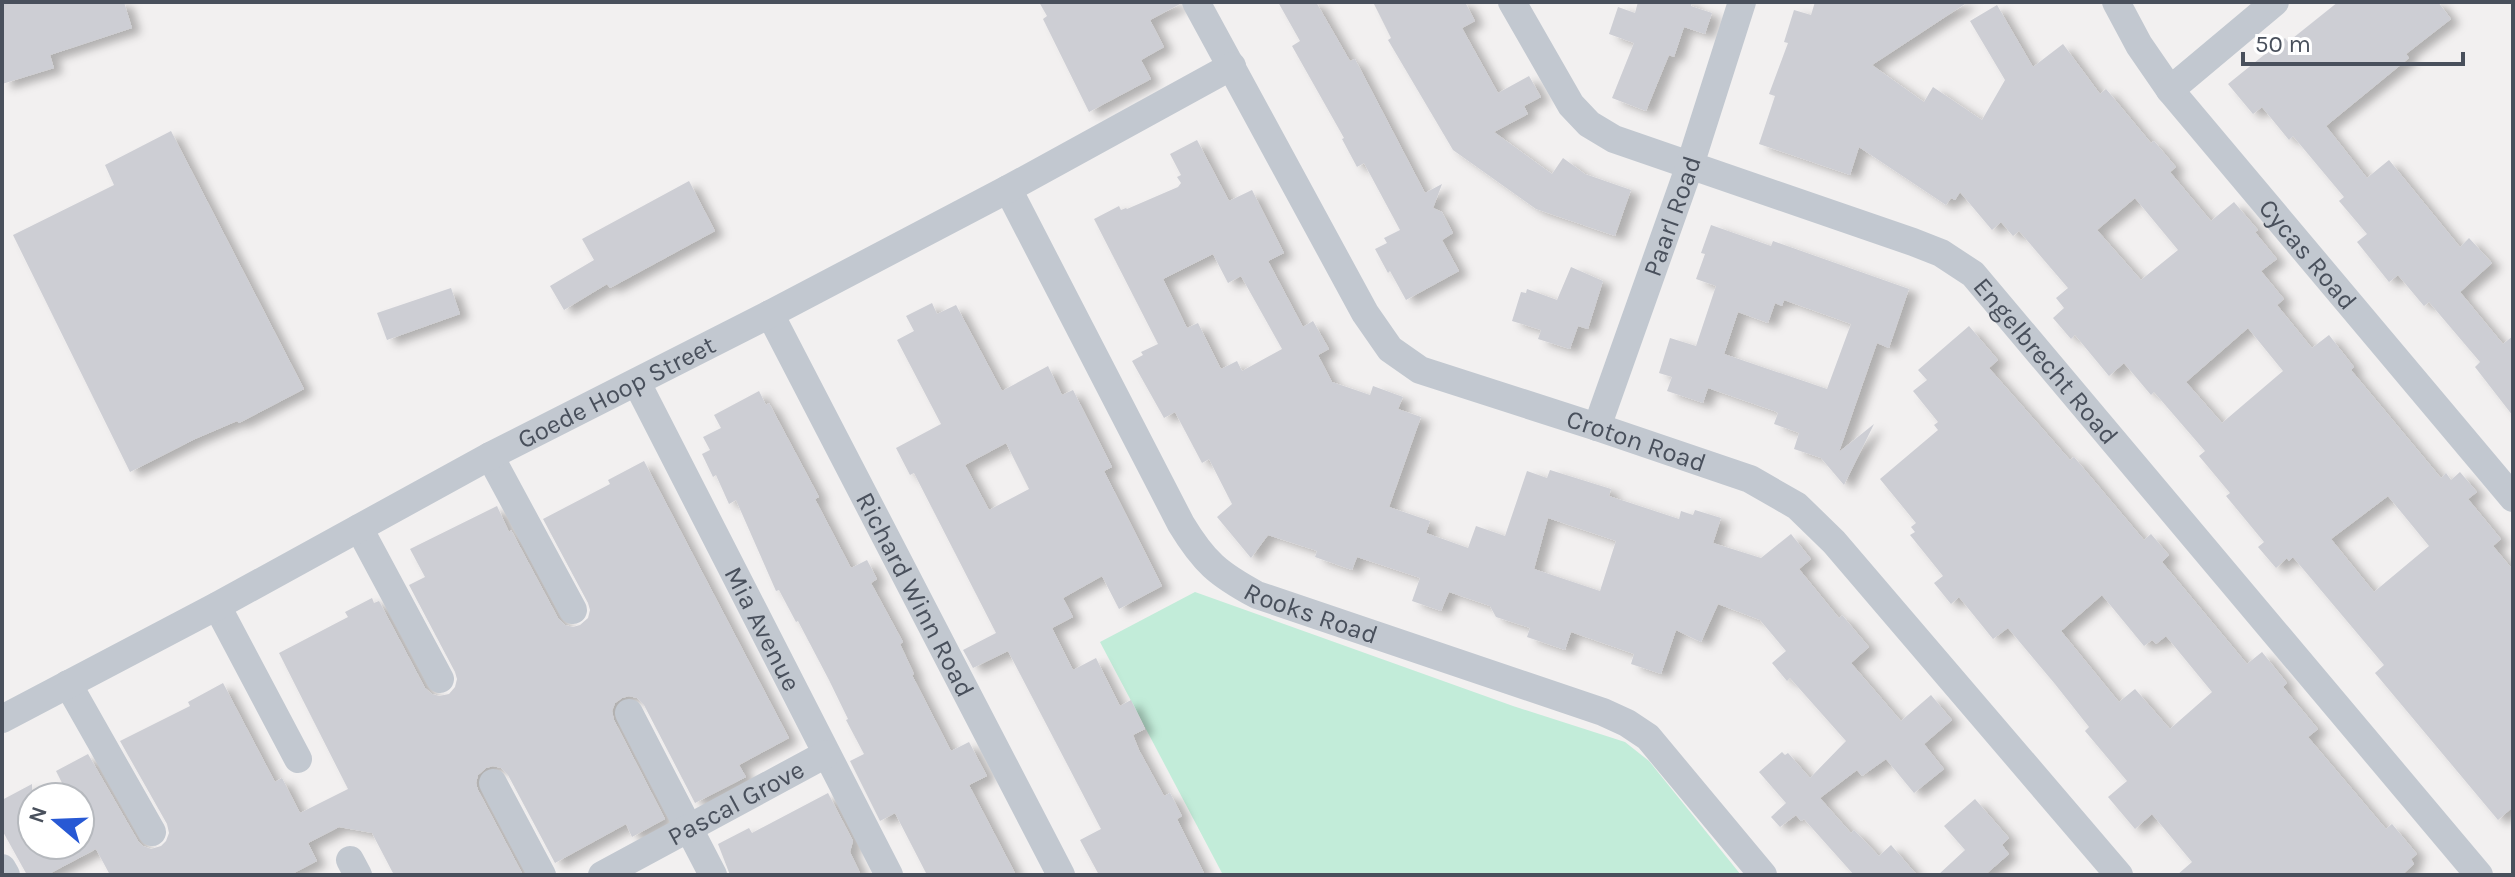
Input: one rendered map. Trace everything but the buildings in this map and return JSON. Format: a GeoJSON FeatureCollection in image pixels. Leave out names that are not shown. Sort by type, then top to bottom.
{"type":"FeatureCollection","features":[{"type":"Feature","properties":{"kind":"street","name":"Croton Road"},"geometry":{"type":"LineString","coordinates":[[1196,2],[1365,313],[1390,349],[1420,370],[1750,479],[1797,506],[1834,542],[2119,875]]}},
{"type":"Feature","properties":{"kind":"street","name":"Engelbrecht Road"},"geometry":{"type":"LineString","coordinates":[[1512,2],[1571,105],[1589,124],[1614,139],[1913,242],[1941,253],[1973,274],[2479,875]]}},
{"type":"Feature","properties":{"kind":"street","name":"Paarl Road"},"geometry":{"type":"LineString","coordinates":[[1597,427],[1690,165],[1742,2]]}},
{"type":"Feature","properties":{"kind":"street","name":"Cycas Road"},"geometry":{"type":"LineString","coordinates":[[2116,2],[2139,45],[2170,90],[2513,498]]}},
{"type":"Feature","properties":{"kind":"street"},"geometry":{"type":"LineString","coordinates":[[2170,90],[2275,2]]}},
{"type":"Feature","properties":{"kind":"street","name":"Goede Hoop Street"},"geometry":{"type":"LineString","coordinates":[[2,719],[217,606],[490,456],[637,383],[1008,189],[1232,66]]}},
{"type":"Feature","properties":{"kind":"street","name":"Rooks Road"},"geometry":{"type":"LineString","coordinates":[[1008,189],[1181,524],[1200,555],[1230,580],[1257,595],[1589,707],[1627,723],[1648,737],[1763,875]]}},
{"type":"Feature","properties":{"kind":"street","name":"Richard Winn Road"},"geometry":{"type":"LineString","coordinates":[[770,314],[1061,875]]}},
{"type":"Feature","properties":{"kind":"street","name":"Mia Avenue"},"geometry":{"type":"LineString","coordinates":[[637,383],[889,875]]}},
{"type":"Feature","properties":{"kind":"street"},"geometry":{"type":"LineString","coordinates":[[490,456],[573,610]]}},
{"type":"Feature","properties":{"kind":"street"},"geometry":{"type":"LineString","coordinates":[[359,528],[440,679]]}},
{"type":"Feature","properties":{"kind":"street"},"geometry":{"type":"LineString","coordinates":[[217,606],[298,759]]}},
{"type":"Feature","properties":{"kind":"street"},"geometry":{"type":"LineString","coordinates":[[68,684],[152,832]]}},
{"type":"Feature","properties":{"kind":"street"},"geometry":{"type":"LineString","coordinates":[[629,713],[713,875]]}},
{"type":"Feature","properties":{"kind":"street","name":"Pascal Grove"},"geometry":{"type":"LineString","coordinates":[[602,875],[826,754]]}},
{"type":"Feature","properties":{"kind":"street"},"geometry":{"type":"LineString","coordinates":[[493,783],[542,875]]}},
{"type":"Feature","properties":{"kind":"street"},"geometry":{"type":"LineString","coordinates":[[2,868],[6,875]]}},
{"type":"Feature","properties":{"kind":"green space"},"geometry":{"type":"Polygon","coordinates":[[[1195,592],[1513,706],[1625,742],[1649,761],[1741,875],[1223,875],[1100,642],[1195,592]]]}}]}
